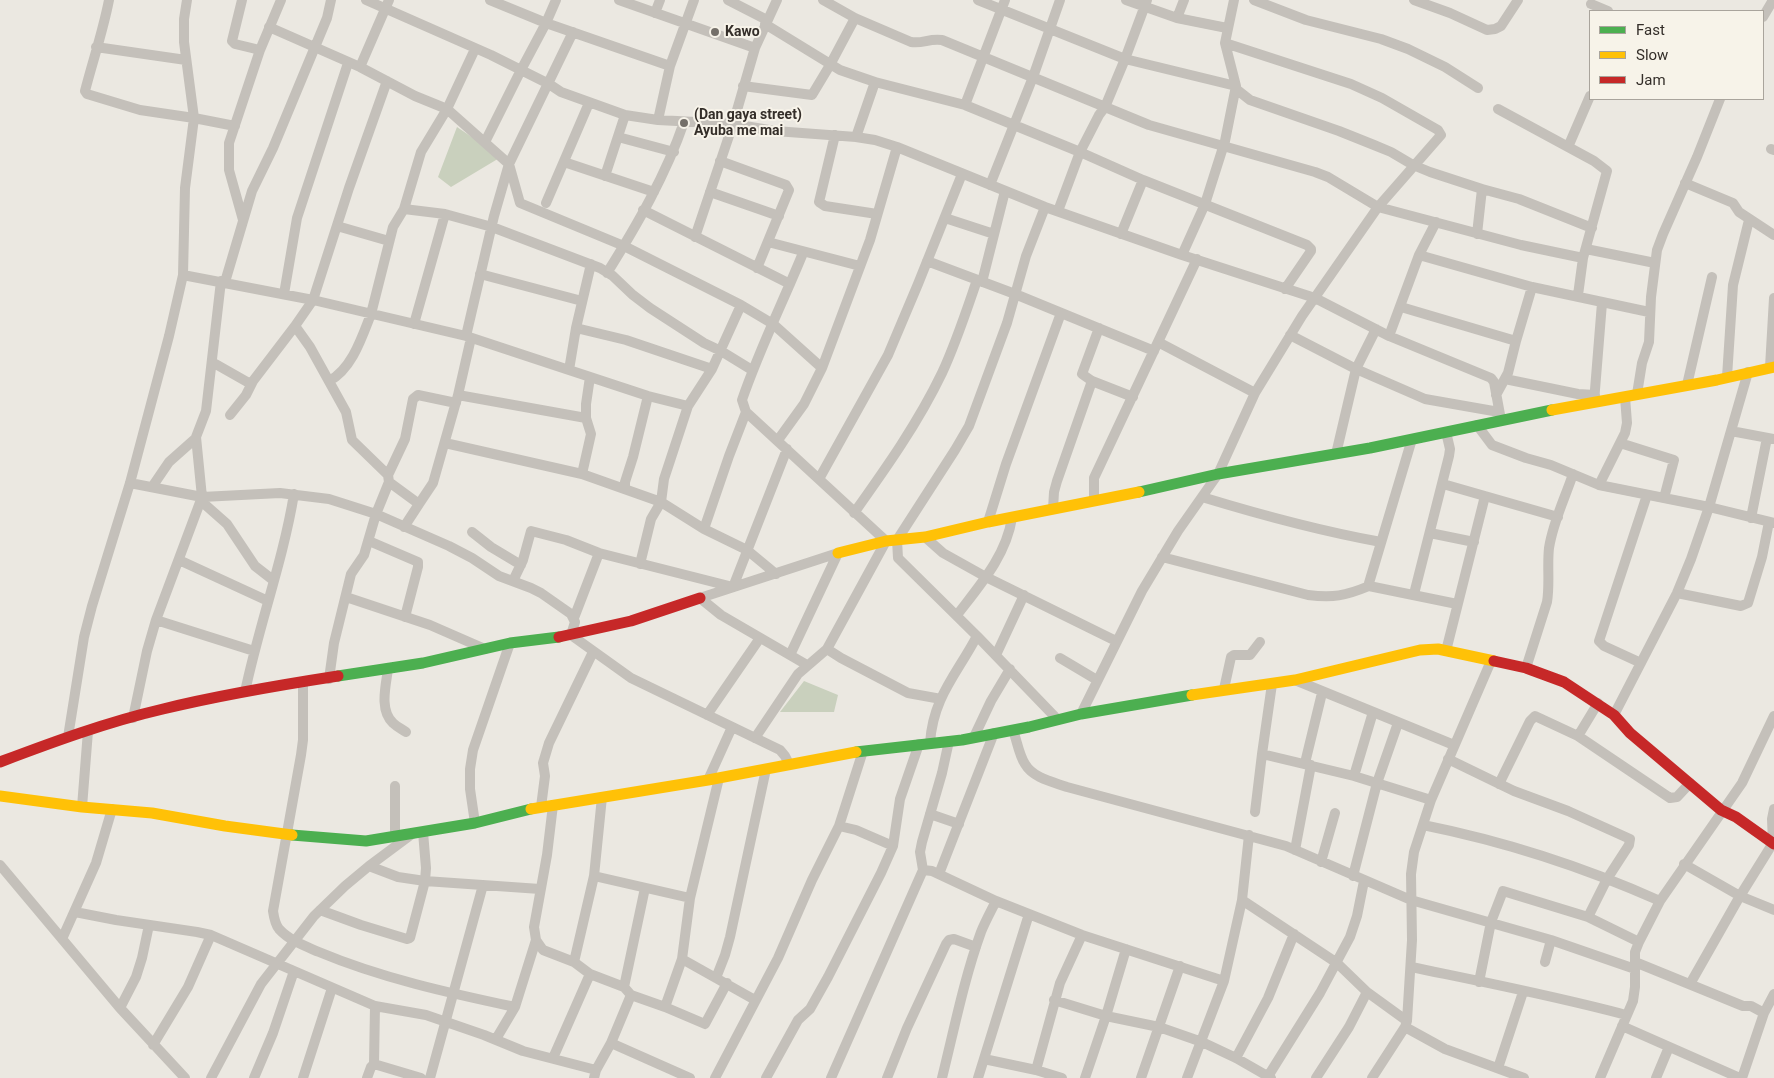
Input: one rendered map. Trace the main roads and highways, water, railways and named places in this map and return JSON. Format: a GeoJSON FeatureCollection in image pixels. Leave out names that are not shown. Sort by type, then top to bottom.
{"type":"FeatureCollection","features":[{"type":"Feature","properties":{"kind":"place","name":"Kawo"},"geometry":{"type":"Point","coordinates":[715,32]}},
{"type":"Feature","properties":{"kind":"place","name":"(Dan gaya street) Ayuba me mai"},"geometry":{"type":"Point","coordinates":[684,123]}}]}
